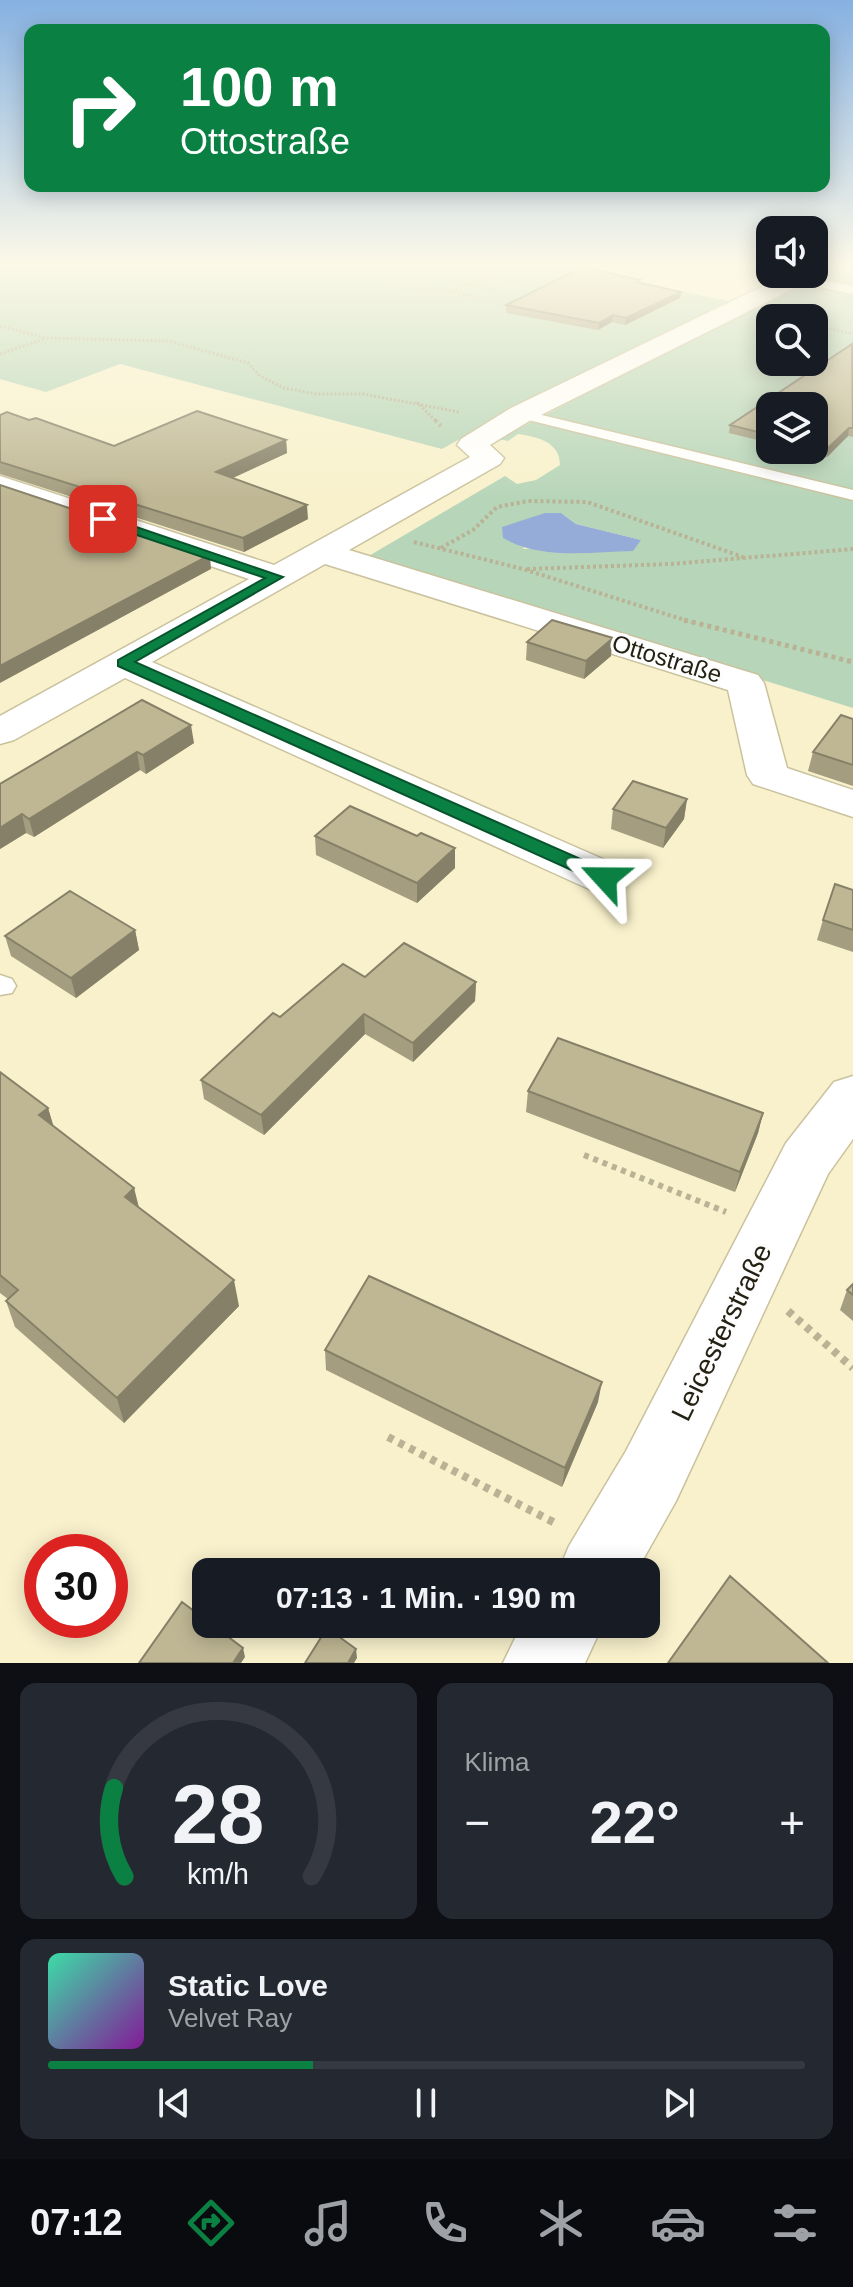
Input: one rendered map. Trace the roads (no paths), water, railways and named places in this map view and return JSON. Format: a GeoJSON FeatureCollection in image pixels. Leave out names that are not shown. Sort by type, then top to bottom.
{"type":"FeatureCollection","features":[{"type":"Feature","properties":{"kind":"street"},"geometry":{"type":"LineString","coordinates":[[0,732],[490,458],[471,445],[521,414],[663,344]]}},
{"type":"Feature","properties":{"kind":"street"},"geometry":{"type":"LineString","coordinates":[[0,485],[276,577]]}},
{"type":"Feature","properties":{"kind":"street","name":"Ottostraße"},"geometry":{"type":"LineString","coordinates":[[321,552],[745,683],[768,775],[853,804]]}},
{"type":"Feature","properties":{"kind":"street"},"geometry":{"type":"LineString","coordinates":[[123,663],[605,878]]}},
{"type":"Feature","properties":{"kind":"street","name":"Leicesterstraße"},"geometry":{"type":"LineString","coordinates":[[604,1558],[651,1476],[806,1160],[853,1097]]}},
{"type":"Feature","properties":{"kind":"street"},"geometry":{"type":"LineString","coordinates":[[542,1663],[557,1638]]}},
{"type":"Feature","properties":{"kind":"lane"},"geometry":{"type":"LineString","coordinates":[[521,414],[853,495]]}},
{"type":"Feature","properties":{"kind":"water"},"geometry":{"type":"Polygon","coordinates":[[[545,513],[561,513],[576,524],[641,540],[633,551],[566,553],[534,549],[503,538],[502,527],[545,513]]]}}]}
